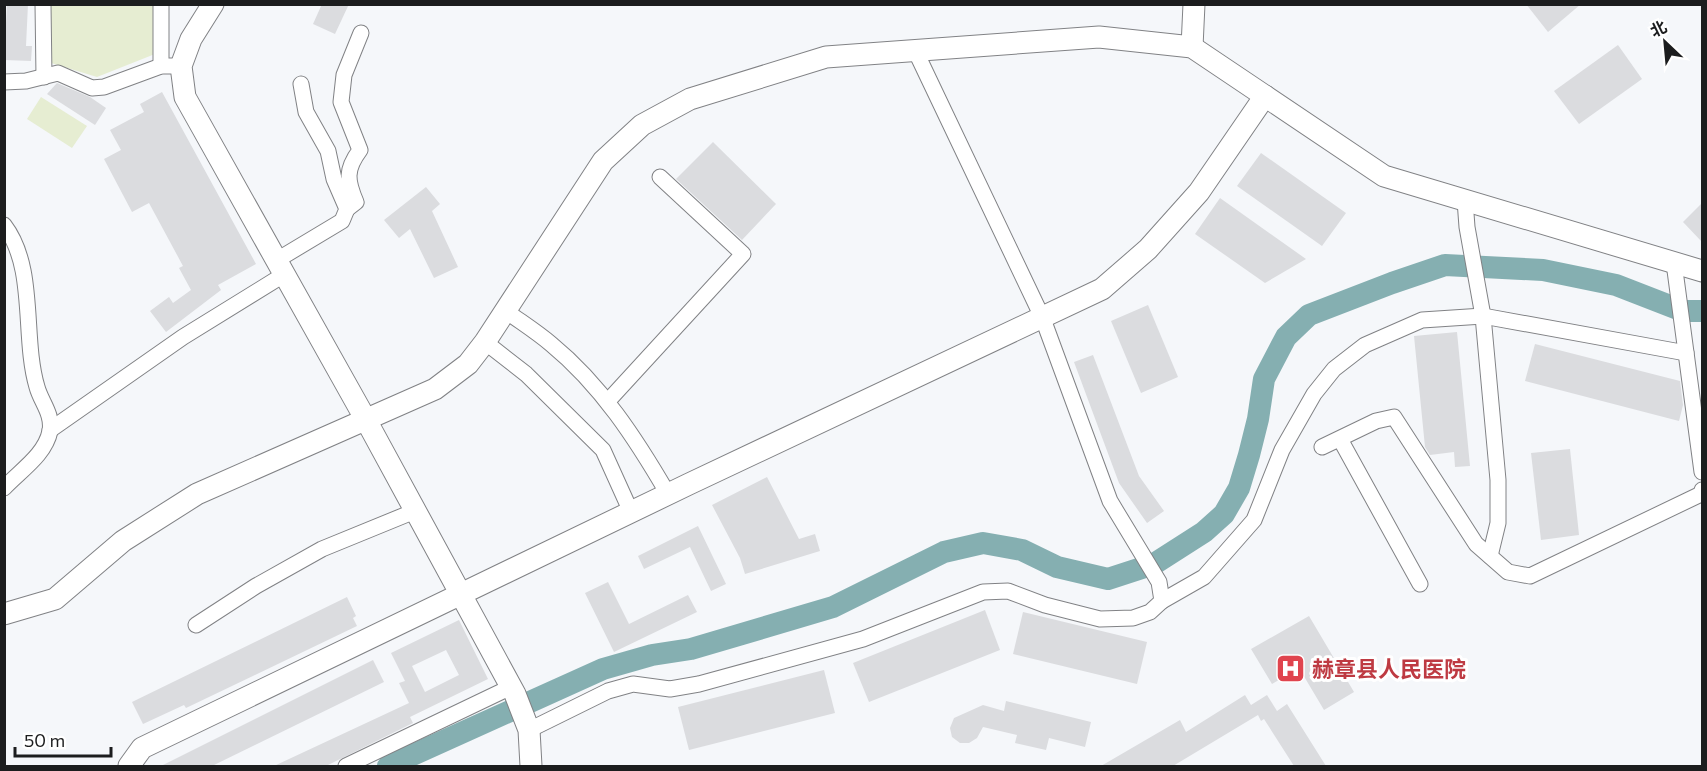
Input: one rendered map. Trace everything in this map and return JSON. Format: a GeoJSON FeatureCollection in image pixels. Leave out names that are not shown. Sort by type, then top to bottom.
{"type":"FeatureCollection","features":[{"type":"Feature","properties":{"kind":"main road"},"geometry":{"type":"LineString","coordinates":[[213,4],[171,66],[185,98],[366,420],[513,691],[526,722],[531,766]]}},
{"type":"Feature","properties":{"kind":"main road"},"geometry":{"type":"LineString","coordinates":[[1192,47],[1194,4]]}},
{"type":"Feature","properties":{"kind":"main road"},"geometry":{"type":"LineString","coordinates":[[4,614],[55,599],[123,541],[196,494],[435,389],[468,364],[506,311],[603,161],[642,124],[690,99],[826,57],[1099,37],[1192,47],[1384,176],[1702,271]]}},
{"type":"Feature","properties":{"kind":"main road"},"geometry":{"type":"LineString","coordinates":[[129,766],[142,748],[668,494],[1102,289],[1148,249],[1199,192],[1265,96]]}},
{"type":"Feature","properties":{"kind":"street"},"geometry":{"type":"LineString","coordinates":[[43,4],[44,77]]}},
{"type":"Feature","properties":{"kind":"street"},"geometry":{"type":"LineString","coordinates":[[4,82],[26,81],[58,73],[92,88],[104,87],[171,66],[161,4]]}},
{"type":"Feature","properties":{"kind":"street"},"geometry":{"type":"LineString","coordinates":[[50,430],[281,267],[342,221],[347,209],[356,202],[347,181],[351,163],[360,150],[341,102],[344,75],[361,33]]}},
{"type":"Feature","properties":{"kind":"street"},"geometry":{"type":"LineString","coordinates":[[915,50],[1042,319],[1110,501],[1160,582],[1162,601]]}},
{"type":"Feature","properties":{"kind":"street"},"geometry":{"type":"LineString","coordinates":[[301,84],[306,112],[328,151],[334,179],[347,209]]}},
{"type":"Feature","properties":{"kind":"street"},"geometry":{"type":"LineString","coordinates":[[608,401],[743,254],[660,177]]}},
{"type":"Feature","properties":{"kind":"street"},"geometry":{"type":"LineString","coordinates":[[1465,200],[1477,292],[1483,316],[1498,480],[1498,523],[1490,556]]}},
{"type":"Feature","properties":{"kind":"street"},"geometry":{"type":"LineString","coordinates":[[4,225],[18,250],[36,386],[48,413],[50,430],[43,450],[4,488]]}},
{"type":"Feature","properties":{"kind":"street"},"geometry":{"type":"LineString","coordinates":[[1674,263],[1702,472]]}},
{"type":"Feature","properties":{"kind":"street"},"geometry":{"type":"LineString","coordinates":[[506,311],[552,344],[608,401],[641,448],[668,494]]}},
{"type":"Feature","properties":{"kind":"street"},"geometry":{"type":"LineString","coordinates":[[526,722],[633,684],[670,689],[699,684],[863,639],[983,592],[1008,591],[1045,605],[1100,619],[1133,618],[1150,612],[1162,601],[1204,577],[1254,520],[1282,450],[1314,394],[1334,369],[1365,345],[1422,320],[1483,316],[1686,353]]}},
{"type":"Feature","properties":{"kind":"street"},"geometry":{"type":"LineString","coordinates":[[485,342],[526,374],[603,450],[631,512]]}},
{"type":"Feature","properties":{"kind":"street"},"geometry":{"type":"LineString","coordinates":[[1322,447],[1376,421],[1394,417],[1476,543],[1508,572],[1530,576],[1701,494],[1702,489]]}},
{"type":"Feature","properties":{"kind":"street"},"geometry":{"type":"LineString","coordinates":[[1340,439],[1420,584]]}},
{"type":"Feature","properties":{"kind":"street"},"geometry":{"type":"LineString","coordinates":[[196,625],[256,586],[322,549],[415,511]]}},
{"type":"Feature","properties":{"kind":"street"},"geometry":{"type":"LineString","coordinates":[[346,766],[513,691]]}},
{"type":"Feature","properties":{"kind":"green space"},"geometry":{"type":"Polygon","coordinates":[[[50,5],[154,5],[155,54],[97,77],[51,63],[50,5]]]}},
{"type":"Feature","properties":{"kind":"green space"},"geometry":{"type":"Polygon","coordinates":[[[41,97],[87,126],[72,148],[27,119],[41,97]]]}},
{"type":"Feature","properties":{"kind":"building"},"geometry":{"type":"Polygon","coordinates":[[[7,4],[28,4],[26,46],[32,46],[31,61],[4,60],[7,4]]]}},
{"type":"Feature","properties":{"kind":"building"},"geometry":{"type":"Polygon","coordinates":[[[322,4],[349,4],[335,34],[313,24],[322,4]]]}},
{"type":"Feature","properties":{"kind":"building"},"geometry":{"type":"Polygon","coordinates":[[[1526,4],[1581,4],[1548,32],[1526,4]]]}},
{"type":"Feature","properties":{"kind":"building"},"geometry":{"type":"Polygon","coordinates":[[[1618,45],[1642,79],[1579,124],[1554,91],[1618,45]]]}},
{"type":"Feature","properties":{"kind":"building"},"geometry":{"type":"Polygon","coordinates":[[[57,83],[90,97],[106,108],[95,125],[47,94],[57,83]]]}},
{"type":"Feature","properties":{"kind":"building"},"geometry":{"type":"Polygon","coordinates":[[[162,92],[256,264],[218,285],[221,290],[166,332],[150,311],[169,297],[173,303],[191,290],[179,268],[183,266],[149,203],[132,212],[104,159],[121,150],[110,130],[144,112],[140,104],[162,92]]]}},
{"type":"Feature","properties":{"kind":"building"},"geometry":{"type":"Polygon","coordinates":[[[713,142],[776,204],[742,240],[676,179],[713,142]]]}},
{"type":"Feature","properties":{"kind":"building"},"geometry":{"type":"Polygon","coordinates":[[[1261,153],[1346,213],[1322,246],[1237,186],[1261,153]]]}},
{"type":"Feature","properties":{"kind":"building"},"geometry":{"type":"Polygon","coordinates":[[[426,187],[440,204],[432,211],[458,267],[434,278],[410,229],[399,238],[384,220],[426,187]]]}},
{"type":"Feature","properties":{"kind":"building"},"geometry":{"type":"Polygon","coordinates":[[[1220,198],[1306,259],[1265,283],[1195,234],[1220,198]]]}},
{"type":"Feature","properties":{"kind":"building"},"geometry":{"type":"Polygon","coordinates":[[[1702,203],[1702,242],[1683,222],[1702,203]]]}},
{"type":"Feature","properties":{"kind":"building"},"geometry":{"type":"Polygon","coordinates":[[[1148,305],[1178,377],[1141,393],[1111,321],[1148,305]]]}},
{"type":"Feature","properties":{"kind":"building"},"geometry":{"type":"Polygon","coordinates":[[[1457,332],[1470,466],[1455,467],[1454,452],[1430,455],[1425,447],[1414,336],[1457,332]]]}},
{"type":"Feature","properties":{"kind":"building"},"geometry":{"type":"Polygon","coordinates":[[[1535,344],[1680,381],[1683,405],[1679,421],[1525,381],[1535,344]]]}},
{"type":"Feature","properties":{"kind":"building"},"geometry":{"type":"Polygon","coordinates":[[[1093,355],[1139,476],[1164,511],[1147,523],[1119,483],[1074,362],[1093,355]]]}},
{"type":"Feature","properties":{"kind":"building"},"geometry":{"type":"Polygon","coordinates":[[[1570,449],[1579,535],[1541,540],[1531,453],[1570,449]]]}},
{"type":"Feature","properties":{"kind":"building"},"geometry":{"type":"Polygon","coordinates":[[[767,477],[799,539],[815,534],[820,551],[745,574],[740,558],[712,505],[767,477]]]}},
{"type":"Feature","properties":{"kind":"building"},"geometry":{"type":"Polygon","coordinates":[[[698,526],[726,584],[711,591],[690,547],[644,569],[638,556],[698,526]]]}},
{"type":"Feature","properties":{"kind":"building"},"geometry":{"type":"Polygon","coordinates":[[[608,582],[629,624],[688,595],[697,612],[614,652],[585,593],[608,582]]]}},
{"type":"Feature","properties":{"kind":"building"},"geometry":{"type":"Polygon","coordinates":[[[347,597],[356,616],[353,618],[357,626],[186,708],[184,705],[143,724],[132,702],[347,597]]]}},
{"type":"Feature","properties":{"kind":"building"},"geometry":{"type":"Polygon","coordinates":[[[985,610],[1000,650],[869,702],[853,663],[985,610]]]}},
{"type":"Feature","properties":{"kind":"building"},"geometry":{"type":"Polygon","coordinates":[[[1023,612],[1147,642],[1137,684],[1013,654],[1023,612]]]}},
{"type":"Feature","properties":{"kind":"building"},"geometry":{"type":"Polygon","coordinates":[[[1309,616],[1354,692],[1324,710],[1299,668],[1272,684],[1251,649],[1309,616]]]}},
{"type":"Feature","properties":{"kind":"building"},"geometry":{"type":"Polygon","coordinates":[[[459,620],[488,679],[410,717],[413,723],[326,766],[274,766],[409,703],[399,683],[405,681],[391,653],[459,620]],[[446,650],[412,666],[425,692],[459,675],[446,650]]]}},
{"type":"Feature","properties":{"kind":"building"},"geometry":{"type":"Polygon","coordinates":[[[373,660],[384,682],[212,766],[161,766],[373,660]]]}},
{"type":"Feature","properties":{"kind":"building"},"geometry":{"type":"Polygon","coordinates":[[[824,670],[835,713],[689,750],[678,707],[824,670]]]}},
{"type":"Feature","properties":{"kind":"building"},"geometry":{"type":"Polygon","coordinates":[[[1245,695],[1251,705],[1267,695],[1277,711],[1287,704],[1326,766],[1294,766],[1264,719],[1261,721],[1258,715],[1173,766],[1101,766],[1180,720],[1186,732],[1245,695]]]}},
{"type":"Feature","properties":{"kind":"building"},"geometry":{"type":"Polygon","coordinates":[[[1006,701],[1091,722],[1085,747],[1049,738],[1046,750],[1015,743],[1017,735],[983,727],[977,738],[969,743],[960,743],[952,737],[950,728],[954,718],[983,705],[1004,711],[1006,701]]]}},
{"type":"Feature","properties":{"kind":"waterway"},"geometry":{"type":"LineString","coordinates":[[388,766],[603,669],[652,655],[691,649],[833,607],[944,552],[983,543],[1022,550],[1057,567],[1108,579],[1154,564],[1204,532],[1224,514],[1239,488],[1249,455],[1258,419],[1264,379],[1286,337],[1309,315],[1392,283],[1445,265],[1543,270],[1616,285],[1683,311],[1702,311]]}},
{"type":"Feature","properties":{"kind":"place","name":"赫章县人民医院"},"geometry":{"type":"Point","coordinates":[1291,668]}}]}
